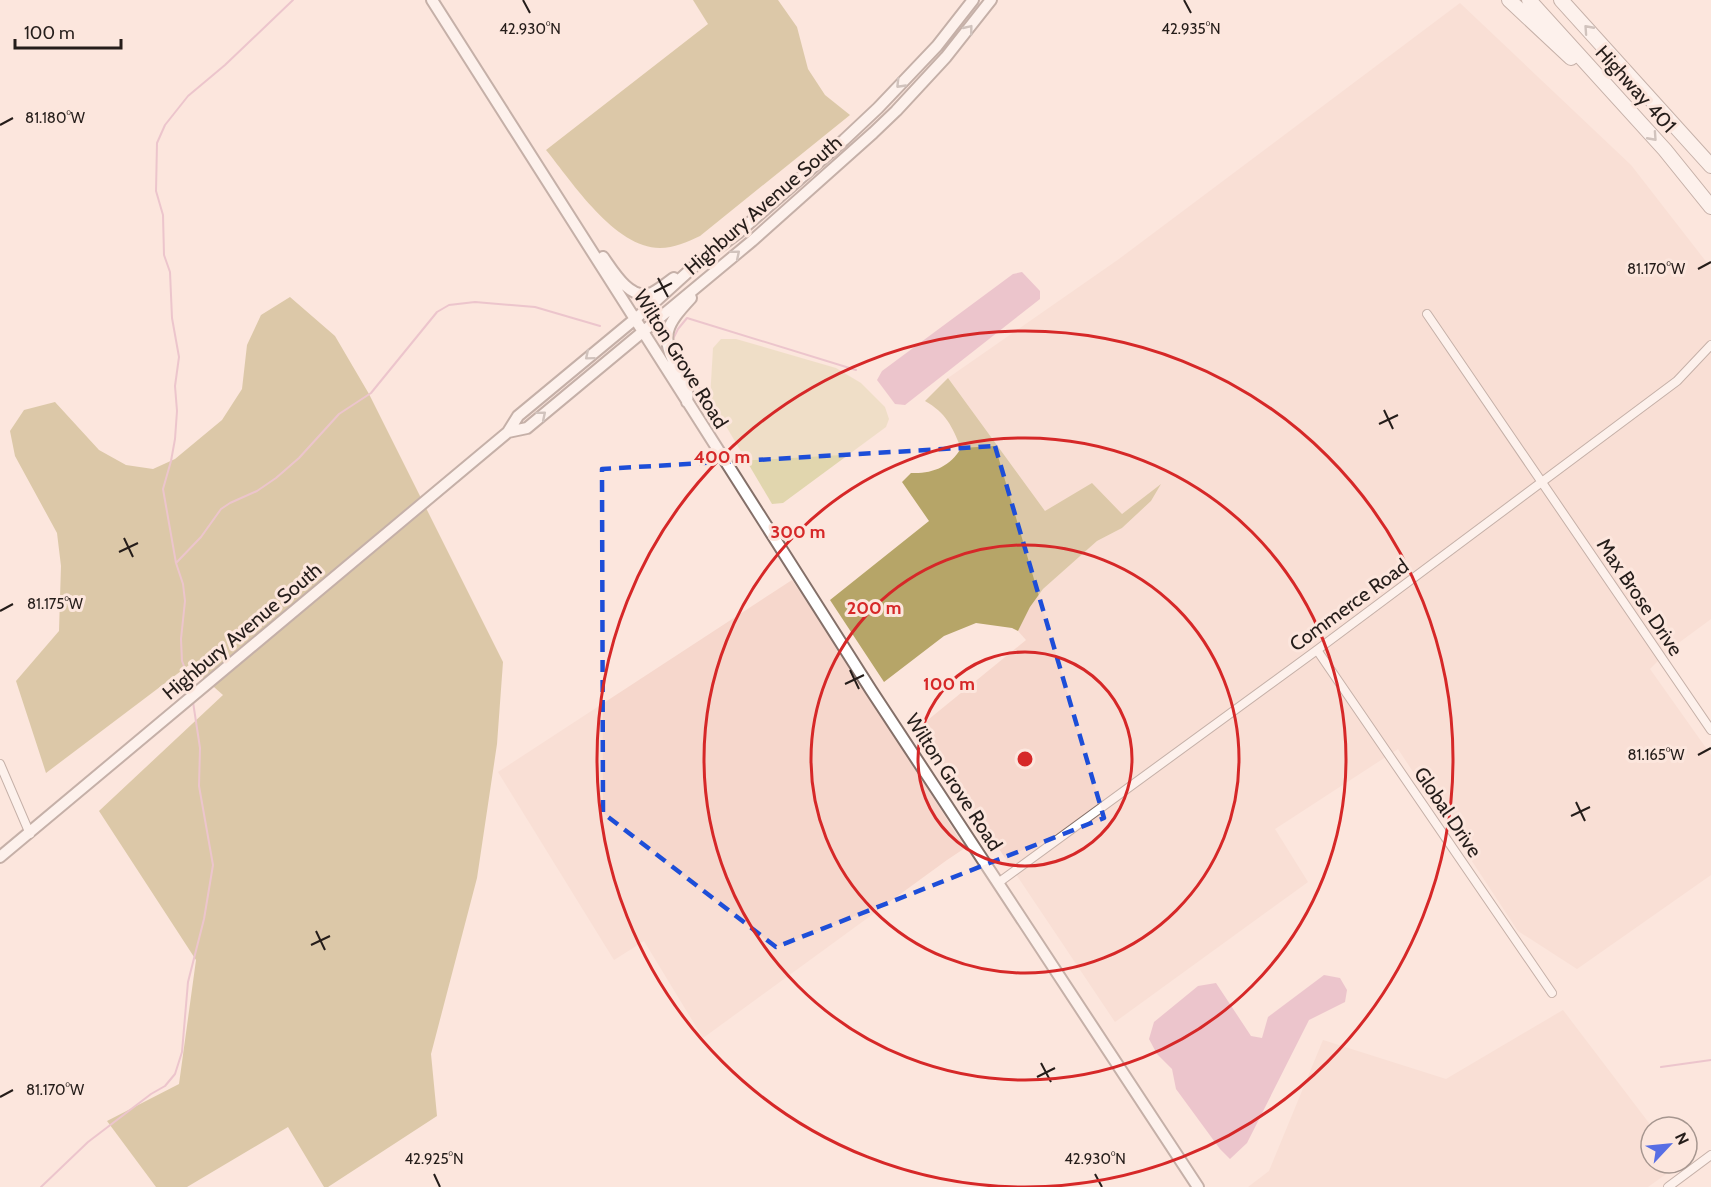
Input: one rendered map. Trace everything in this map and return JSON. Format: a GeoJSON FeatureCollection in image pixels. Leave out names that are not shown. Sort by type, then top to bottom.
{"type":"FeatureCollection","features":[{"type":"Feature","properties":{"kind":"highway"},"geometry":{"type":"LineString","coordinates":[[1509,0],[1637,120]]}},
{"type":"Feature","properties":{"kind":"highway","name":"Highway 401"},"geometry":{"type":"LineString","coordinates":[[1529,0],[1637,120],[1711,207]]}},
{"type":"Feature","properties":{"kind":"highway","name":"Highway 401"},"geometry":{"type":"LineString","coordinates":[[1563,1],[1711,166]]}},
{"type":"Feature","properties":{"kind":"main road","name":"Wilton Grove Road"},"geometry":{"type":"LineString","coordinates":[[432,0],[871,690],[1198,1187]]}},
{"type":"Feature","properties":{"kind":"main road","name":"Highbury Avenue South"},"geometry":{"type":"LineString","coordinates":[[0,857],[508,432],[518,416],[784,193],[878,108],[937,45],[973,0]]}},
{"type":"Feature","properties":{"kind":"main road","name":"Highbury Avenue South"},"geometry":{"type":"LineString","coordinates":[[508,432],[527,428],[795,203],[896,111],[946,57],[991,0]]}},
{"type":"Feature","properties":{"kind":"main road"},"geometry":{"type":"LineString","coordinates":[[561,202],[583,227],[624,284],[639,294],[647,295],[655,291],[699,262]]}},
{"type":"Feature","properties":{"kind":"main road"},"geometry":{"type":"LineString","coordinates":[[687,402],[688,392],[685,382],[669,352],[668,331],[672,321],[710,275]]}},
{"type":"Feature","properties":{"kind":"street","name":"Max Brose Drive"},"geometry":{"type":"LineString","coordinates":[[1428,314],[1711,730]]}},
{"type":"Feature","properties":{"kind":"street","name":"Commerce Road"},"geometry":{"type":"LineString","coordinates":[[998,883],[1317,650],[1677,381],[1711,345]]}},
{"type":"Feature","properties":{"kind":"street","name":"Global Drive"},"geometry":{"type":"LineString","coordinates":[[1317,650],[1552,993]]}},
{"type":"Feature","properties":{"kind":"street"},"geometry":{"type":"LineString","coordinates":[[0,764],[30,834]]}},
{"type":"Feature","properties":{"kind":"street"},"geometry":{"type":"LineString","coordinates":[[1668,1187],[1711,1155]]}},
{"type":"Feature","properties":{"kind":"highlighted area"},"geometry":{"type":"Polygon","coordinates":[[[995,446],[1104,818],[776,947],[603,813],[602,469],[995,446]]]}},
{"type":"Feature","properties":{"kind":"shaded area"},"geometry":{"type":"Polygon","coordinates":[[[693,0],[778,0],[797,27],[808,69],[825,95],[850,115],[700,236],[675,246],[660,248],[643,245],[611,225],[582,195],[546,150],[708,24],[693,0]]]}},
{"type":"Feature","properties":{"kind":"shaded area"},"geometry":{"type":"Polygon","coordinates":[[[1460,3],[1631,165],[1711,268],[1711,619],[1669,650],[1650,669],[1711,755],[1711,875],[1577,969],[1518,931],[1398,749],[1275,829],[1308,882],[1115,1022],[918,728],[1026,640],[1018,631],[1030,607],[1043,589],[1097,541],[1122,528],[1151,501],[1159,486],[1122,514],[1045,511],[948,378],[1119,259],[1460,3]]]}},
{"type":"Feature","properties":{"kind":"shaded area"},"geometry":{"type":"Polygon","coordinates":[[[1022,272],[1040,291],[1040,299],[905,405],[895,404],[877,380],[882,371],[1013,274],[1022,272]]]}},
{"type":"Feature","properties":{"kind":"shaded area"},"geometry":{"type":"Polygon","coordinates":[[[290,297],[335,336],[369,394],[503,662],[497,744],[477,878],[431,1054],[437,1116],[328,1187],[324,1187],[288,1127],[187,1187],[156,1187],[107,1121],[179,1084],[196,960],[99,811],[223,695],[189,665],[46,773],[16,681],[59,631],[61,566],[57,533],[15,456],[10,431],[24,410],[55,402],[99,450],[126,465],[153,469],[175,459],[222,420],[242,389],[247,345],[261,315],[290,297]]]}},
{"type":"Feature","properties":{"kind":"shaded area"},"geometry":{"type":"Polygon","coordinates":[[[721,339],[736,339],[836,368],[861,383],[885,407],[889,419],[886,427],[783,503],[772,504],[710,399],[713,348],[721,339]]]}},
{"type":"Feature","properties":{"kind":"shaded area"},"geometry":{"type":"Polygon","coordinates":[[[948,378],[1045,511],[1092,483],[1122,514],[1161,484],[1151,501],[1122,528],[1097,541],[1043,589],[1030,607],[1018,631],[1012,628],[976,623],[944,636],[884,682],[830,600],[929,521],[902,482],[911,473],[933,471],[946,465],[961,448],[948,421],[925,401],[948,378]]]}},
{"type":"Feature","properties":{"kind":"shaded area"},"geometry":{"type":"Polygon","coordinates":[[[792,580],[855,673],[965,848],[703,1038],[644,941],[614,960],[498,772],[792,580]]]}},
{"type":"Feature","properties":{"kind":"shaded area"},"geometry":{"type":"Polygon","coordinates":[[[1324,975],[1340,978],[1347,990],[1345,1002],[1309,1020],[1247,1143],[1230,1159],[1220,1149],[1176,1089],[1172,1069],[1157,1054],[1149,1039],[1154,1022],[1198,986],[1216,983],[1251,1036],[1262,1038],[1268,1017],[1324,975]]]}},
{"type":"Feature","properties":{"kind":"shaded area"},"geometry":{"type":"Polygon","coordinates":[[[1563,1010],[1643,1115],[1639,1115],[1639,1175],[1665,1175],[1648,1187],[1248,1187],[1269,1171],[1323,1040],[1446,1079],[1563,1010]]]}},
{"type":"Feature","properties":{"kind":"waterway"},"geometry":{"type":"LineString","coordinates":[[191,691],[190,681],[182,661],[181,639],[185,601],[183,584],[176,563],[163,489],[175,439],[177,411],[175,386],[179,357],[172,318],[170,272],[164,255],[163,215],[156,191],[157,143],[165,125],[188,96],[225,65],[293,0]]}},
{"type":"Feature","properties":{"kind":"waterway"},"geometry":{"type":"LineString","coordinates":[[176,563],[201,537],[221,509],[257,491],[276,478],[299,458],[339,414],[371,393],[437,312],[449,305],[475,302],[535,307],[600,326]]}},
{"type":"Feature","properties":{"kind":"waterway"},"geometry":{"type":"LineString","coordinates":[[721,428],[673,339],[687,318],[856,370]]}},
{"type":"Feature","properties":{"kind":"waterway"},"geometry":{"type":"LineString","coordinates":[[41,1187],[88,1142],[165,1086],[175,1074],[182,1052],[188,982],[204,919],[213,865],[199,786],[200,748],[193,702]]}},
{"type":"Feature","properties":{"kind":"waterway"},"geometry":{"type":"LineString","coordinates":[[1661,1067],[1711,1060]]}}]}
